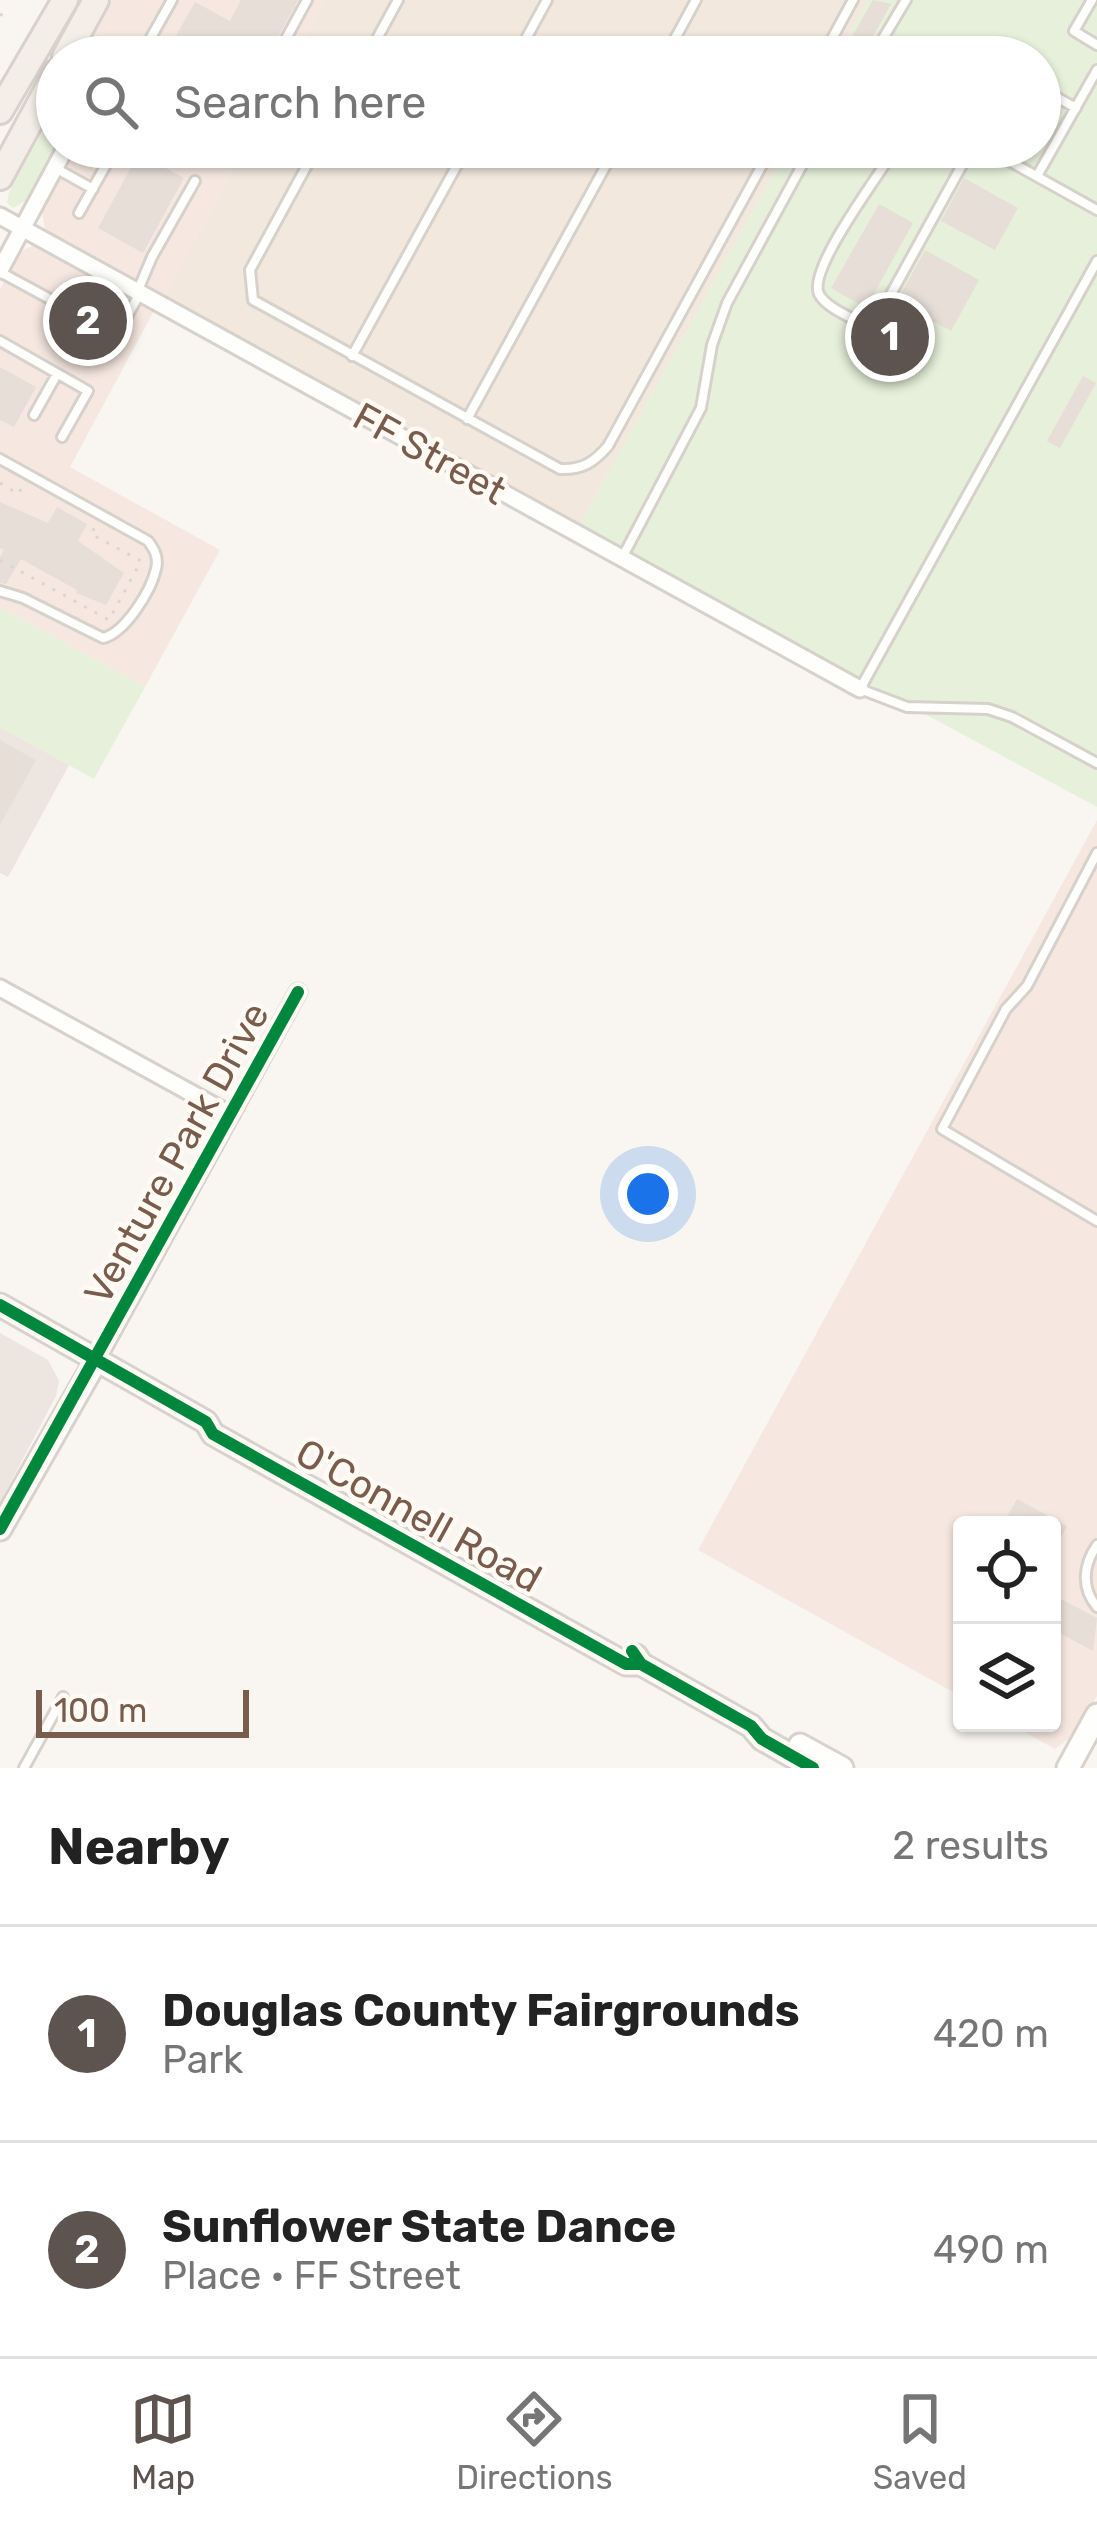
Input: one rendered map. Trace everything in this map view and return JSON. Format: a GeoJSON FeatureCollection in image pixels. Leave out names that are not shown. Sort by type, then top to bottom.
{"type":"FeatureCollection","features":[{"type":"Feature","properties":{"kind":"main road"},"geometry":{"type":"LineString","coordinates":[[44,36],[65,0]]}},
{"type":"Feature","properties":{"kind":"main road"},"geometry":{"type":"LineString","coordinates":[[76,36],[95,0]]}},
{"type":"Feature","properties":{"kind":"main road"},"geometry":{"type":"LineString","coordinates":[[0,111],[36,50]]}},
{"type":"Feature","properties":{"kind":"main road"},"geometry":{"type":"LineString","coordinates":[[0,178],[36,111]]}},
{"type":"Feature","properties":{"kind":"street"},"geometry":{"type":"LineString","coordinates":[[0,271],[55,168]]}},
{"type":"Feature","properties":{"kind":"street","name":"FF Street"},"geometry":{"type":"LineString","coordinates":[[0,216],[860,688]]}},
{"type":"Feature","properties":{"kind":"street"},"geometry":{"type":"LineString","coordinates":[[0,988],[231,1115]]}},
{"type":"Feature","properties":{"kind":"street","name":"Venture Park Drive"},"geometry":{"type":"LineString","coordinates":[[0,1529],[298,992]]}},
{"type":"Feature","properties":{"kind":"street","name":"O'Connell Road"},"geometry":{"type":"LineString","coordinates":[[0,1305],[206,1422],[220,1422],[634,1652],[641,1664],[751,1726],[768,1728],[842,1768]]}},
{"type":"Feature","properties":{"kind":"street"},"geometry":{"type":"LineString","coordinates":[[1068,1768],[1097,1715]]}},
{"type":"Feature","properties":{"kind":"street","name":"O'Connell Road"},"geometry":{"type":"LineString","coordinates":[[751,1726],[761,1739],[813,1768]]}},
{"type":"Feature","properties":{"kind":"lane"},"geometry":{"type":"LineString","coordinates":[[152,36],[172,0]]}},
{"type":"Feature","properties":{"kind":"lane"},"geometry":{"type":"LineString","coordinates":[[287,36],[307,0]]}},
{"type":"Feature","properties":{"kind":"lane"},"geometry":{"type":"LineString","coordinates":[[378,36],[398,0]]}},
{"type":"Feature","properties":{"kind":"lane"},"geometry":{"type":"LineString","coordinates":[[527,36],[547,0]]}},
{"type":"Feature","properties":{"kind":"lane"},"geometry":{"type":"LineString","coordinates":[[676,36],[696,0]]}},
{"type":"Feature","properties":{"kind":"lane"},"geometry":{"type":"LineString","coordinates":[[833,36],[853,0]]}},
{"type":"Feature","properties":{"kind":"lane"},"geometry":{"type":"LineString","coordinates":[[885,36],[906,0]]}},
{"type":"Feature","properties":{"kind":"lane"},"geometry":{"type":"LineString","coordinates":[[1092,0],[1074,31],[1097,44]]}},
{"type":"Feature","properties":{"kind":"lane"},"geometry":{"type":"LineString","coordinates":[[1061,134],[1097,70]]}},
{"type":"Feature","properties":{"kind":"lane"},"geometry":{"type":"LineString","coordinates":[[1086,89],[1097,96]]}},
{"type":"Feature","properties":{"kind":"lane"},"geometry":{"type":"LineString","coordinates":[[1061,100],[1076,108]]}},
{"type":"Feature","properties":{"kind":"lane"},"geometry":{"type":"LineString","coordinates":[[55,168],[93,189]]}},
{"type":"Feature","properties":{"kind":"lane"},"geometry":{"type":"LineString","coordinates":[[79,213],[104,168]]}},
{"type":"Feature","properties":{"kind":"lane"},"geometry":{"type":"LineString","coordinates":[[306,168],[250,270],[250,291],[261,308],[560,470],[595,461],[608,446],[760,168]]}},
{"type":"Feature","properties":{"kind":"lane"},"geometry":{"type":"LineString","coordinates":[[352,357],[455,168]]}},
{"type":"Feature","properties":{"kind":"lane"},"geometry":{"type":"LineString","coordinates":[[467,419],[604,168]]}},
{"type":"Feature","properties":{"kind":"lane"},"geometry":{"type":"LineString","coordinates":[[622,559],[694,426],[707,387],[717,325],[727,303],[801,168]]}},
{"type":"Feature","properties":{"kind":"lane"},"geometry":{"type":"LineString","coordinates":[[882,168],[842,231],[818,281],[818,293],[826,301],[866,326],[875,322],[960,168]]}},
{"type":"Feature","properties":{"kind":"lane"},"geometry":{"type":"LineString","coordinates":[[1022,168],[1097,210]]}},
{"type":"Feature","properties":{"kind":"lane"},"geometry":{"type":"LineString","coordinates":[[1037,176],[1042,168]]}},
{"type":"Feature","properties":{"kind":"lane"},"geometry":{"type":"LineString","coordinates":[[109,349],[152,257],[195,181]]}},
{"type":"Feature","properties":{"kind":"lane"},"geometry":{"type":"LineString","coordinates":[[1097,261],[860,688],[907,707],[988,709],[1097,763]]}},
{"type":"Feature","properties":{"kind":"lane"},"geometry":{"type":"LineString","coordinates":[[0,271],[61,305]]}},
{"type":"Feature","properties":{"kind":"lane"},"geometry":{"type":"LineString","coordinates":[[0,341],[88,391],[62,437]]}},
{"type":"Feature","properties":{"kind":"lane"},"geometry":{"type":"LineString","coordinates":[[34,415],[57,374]]}},
{"type":"Feature","properties":{"kind":"lane"},"geometry":{"type":"LineString","coordinates":[[0,459],[148,541],[157,558],[156,570],[124,629],[103,638],[0,591]]}},
{"type":"Feature","properties":{"kind":"lane"},"geometry":{"type":"LineString","coordinates":[[1097,854],[1027,986],[1006,1010],[942,1129],[1097,1222]]}},
{"type":"Feature","properties":{"kind":"lane"},"geometry":{"type":"LineString","coordinates":[[1097,1545],[1089,1556],[1085,1581],[1097,1607]]}},
{"type":"Feature","properties":{"kind":"lane"},"geometry":{"type":"LineString","coordinates":[[24,1768],[63,1697]]}},
{"type":"Feature","properties":{"kind":"path"},"geometry":{"type":"LineString","coordinates":[[0,14],[7,17]]}},
{"type":"Feature","properties":{"kind":"path"},"geometry":{"type":"LineString","coordinates":[[0,484],[18,494],[24,483]]}},
{"type":"Feature","properties":{"kind":"path"},"geometry":{"type":"LineString","coordinates":[[0,560],[109,620],[141,561],[91,534],[97,524]]}},
{"type":"Feature","properties":{"kind":"shaded area"},"geometry":{"type":"Polygon","coordinates":[[[112,0],[325,0],[305,36],[93,36],[112,0]]]}},
{"type":"Feature","properties":{"kind":"shaded area"},"geometry":{"type":"Polygon","coordinates":[[[325,0],[868,0],[848,36],[305,36],[325,0]]]}},
{"type":"Feature","properties":{"kind":"shaded area"},"geometry":{"type":"Polygon","coordinates":[[[66,168],[234,168],[164,296],[45,230],[42,211],[66,168]]]}},
{"type":"Feature","properties":{"kind":"shaded area"},"geometry":{"type":"Polygon","coordinates":[[[234,168],[776,168],[579,527],[164,296],[234,168]]]}},
{"type":"Feature","properties":{"kind":"shaded area"},"geometry":{"type":"Polygon","coordinates":[[[35,245],[155,309],[70,467],[220,550],[145,687],[0,607],[0,289],[21,251],[35,245]]]}},
{"type":"Feature","properties":{"kind":"shaded area"},"geometry":{"type":"Polygon","coordinates":[[[0,727],[69,765],[8,877],[0,873],[0,727]]]}},
{"type":"Feature","properties":{"kind":"shaded area"},"geometry":{"type":"Polygon","coordinates":[[[1097,820],[1097,1696],[1075,1734],[1055,1749],[1024,1732],[1061,1732],[1061,1516],[953,1516],[953,1692],[698,1550],[1097,820]]]}},
{"type":"Feature","properties":{"kind":"shaded area"},"geometry":{"type":"Polygon","coordinates":[[[0,1333],[48,1360],[59,1381],[56,1396],[0,1502],[0,1333]]]}},
{"type":"Feature","properties":{"kind":"green space"},"geometry":{"type":"Polygon","coordinates":[[[868,0],[1097,0],[1097,807],[579,527],[776,168],[1061,168],[1061,36],[848,36],[868,0]]]}},
{"type":"Feature","properties":{"kind":"green space"},"geometry":{"type":"Polygon","coordinates":[[[36,142],[36,168],[44,168],[27,200],[13,208],[7,203],[36,142]]]}},
{"type":"Feature","properties":{"kind":"green space"},"geometry":{"type":"Polygon","coordinates":[[[0,607],[145,687],[94,779],[0,727],[0,607]]]}},
{"type":"Feature","properties":{"kind":"building"},"geometry":{"type":"Polygon","coordinates":[[[241,0],[298,0],[278,36],[176,36],[195,2],[230,21],[241,0]]]}},
{"type":"Feature","properties":{"kind":"building"},"geometry":{"type":"Polygon","coordinates":[[[873,0],[891,4],[873,36],[852,36],[873,0]]]}},
{"type":"Feature","properties":{"kind":"building"},"geometry":{"type":"Polygon","coordinates":[[[131,168],[166,168],[184,178],[143,253],[98,228],[131,168]]]}},
{"type":"Feature","properties":{"kind":"building"},"geometry":{"type":"Polygon","coordinates":[[[964,178],[1018,208],[995,250],[941,221],[964,178]]]}},
{"type":"Feature","properties":{"kind":"building"},"geometry":{"type":"Polygon","coordinates":[[[879,204],[913,223],[866,308],[831,288],[879,204]]]}},
{"type":"Feature","properties":{"kind":"building"},"geometry":{"type":"Polygon","coordinates":[[[925,250],[979,280],[951,331],[897,301],[925,250]]]}},
{"type":"Feature","properties":{"kind":"building"},"geometry":{"type":"Polygon","coordinates":[[[75,293],[117,317],[101,348],[58,324],[75,293]]]}},
{"type":"Feature","properties":{"kind":"building"},"geometry":{"type":"Polygon","coordinates":[[[0,367],[36,387],[14,427],[0,420],[0,367]]]}},
{"type":"Feature","properties":{"kind":"building"},"geometry":{"type":"Polygon","coordinates":[[[1083,376],[1096,383],[1060,448],[1047,441],[1083,376]]]}},
{"type":"Feature","properties":{"kind":"building"},"geometry":{"type":"Polygon","coordinates":[[[0,502],[48,523],[57,507],[87,524],[78,541],[124,573],[106,605],[76,593],[21,559],[6,584],[0,583],[4,550],[0,548],[0,502]]]}},
{"type":"Feature","properties":{"kind":"building"},"geometry":{"type":"Polygon","coordinates":[[[0,740],[36,760],[0,825],[0,740]]]}},
{"type":"Feature","properties":{"kind":"building"},"geometry":{"type":"Polygon","coordinates":[[[1017,1499],[1048,1516],[1007,1516],[1017,1499]]]}},
{"type":"Feature","properties":{"kind":"building"},"geometry":{"type":"Polygon","coordinates":[[[1061,1599],[1097,1618],[1093,1651],[1061,1634],[1061,1599]]]}},
{"type":"Feature","properties":{"kind":"cycle path"},"geometry":{"type":"LineString","coordinates":[[0,1529],[298,992]]}},
{"type":"Feature","properties":{"kind":"cycle path"},"geometry":{"type":"LineString","coordinates":[[0,1305],[206,1422],[213,1434],[626,1664],[641,1664]]}},
{"type":"Feature","properties":{"kind":"cycle path"},"geometry":{"type":"LineString","coordinates":[[632,1651],[641,1664],[751,1726],[762,1739],[813,1768]]}},
{"type":"Feature","properties":{"kind":"place","name":"Sunflower State Dance"},"geometry":{"type":"Point","coordinates":[88,321]}},
{"type":"Feature","properties":{"kind":"place","name":"Douglas County Fairgrounds"},"geometry":{"type":"Point","coordinates":[890,337]}}]}
